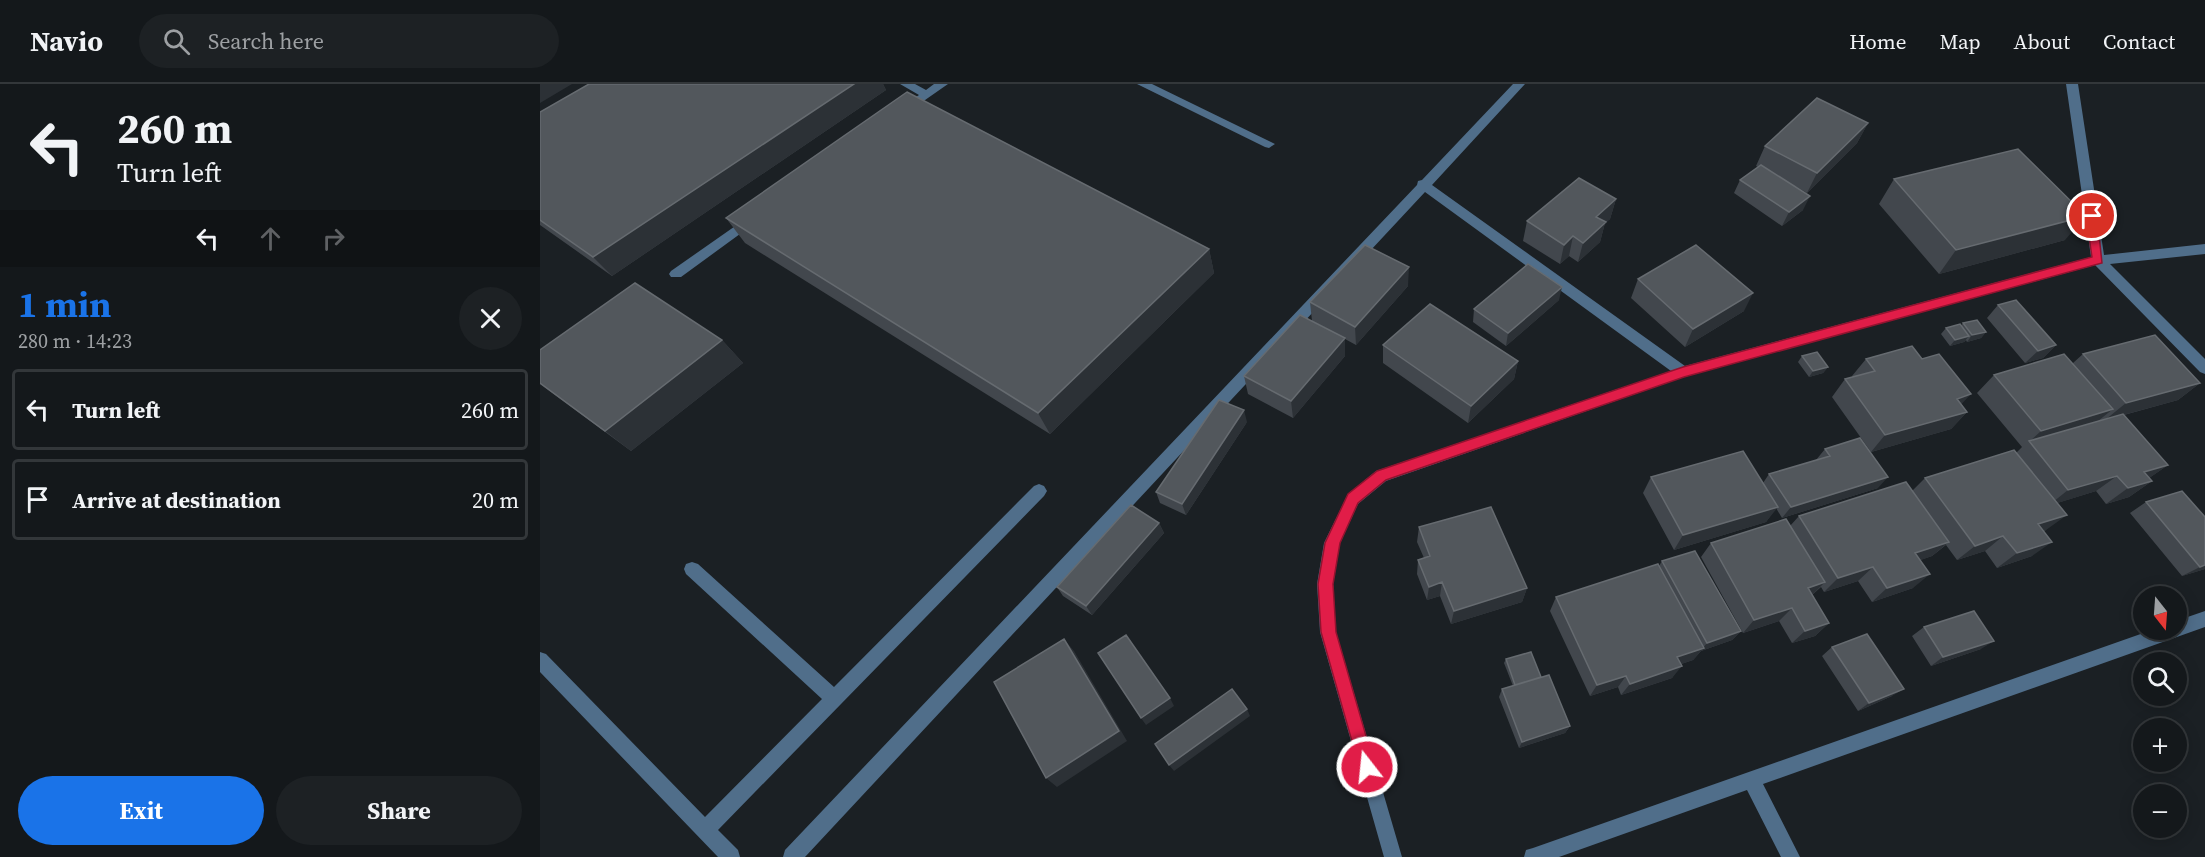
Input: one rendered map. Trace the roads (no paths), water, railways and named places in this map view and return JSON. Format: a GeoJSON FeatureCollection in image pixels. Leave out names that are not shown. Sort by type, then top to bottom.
{"type":"FeatureCollection","features":[{"type":"Feature","properties":{"kind":"street"},"geometry":{"type":"LineString","coordinates":[[906,84],[926,94]]}},
{"type":"Feature","properties":{"kind":"street"},"geometry":{"type":"LineString","coordinates":[[897,115],[942,84]]}},
{"type":"Feature","properties":{"kind":"street"},"geometry":{"type":"LineString","coordinates":[[1143,84],[1269,144]]}},
{"type":"Feature","properties":{"kind":"street"},"geometry":{"type":"LineString","coordinates":[[792,857],[1422,184],[1519,84]]}},
{"type":"Feature","properties":{"kind":"street"},"geometry":{"type":"LineString","coordinates":[[2072,84],[2098,260],[2205,368]]}},
{"type":"Feature","properties":{"kind":"street"},"geometry":{"type":"LineString","coordinates":[[1422,184],[1683,372]]}},
{"type":"Feature","properties":{"kind":"street"},"geometry":{"type":"LineString","coordinates":[[676,274],[762,212]]}},
{"type":"Feature","properties":{"kind":"street"},"geometry":{"type":"LineString","coordinates":[[1393,857],[1328,632],[1325,584],[1332,543],[1353,499],[1381,476],[1683,372],[2098,260],[2205,249]]}},
{"type":"Feature","properties":{"kind":"street"},"geometry":{"type":"LineString","coordinates":[[705,830],[1039,491]]}},
{"type":"Feature","properties":{"kind":"street"},"geometry":{"type":"LineString","coordinates":[[692,569],[834,699]]}},
{"type":"Feature","properties":{"kind":"street"},"geometry":{"type":"LineString","coordinates":[[2187,625],[2205,619]]}},
{"type":"Feature","properties":{"kind":"street"},"geometry":{"type":"LineString","coordinates":[[1533,857],[2144,640]]}},
{"type":"Feature","properties":{"kind":"street"},"geometry":{"type":"LineString","coordinates":[[540,660],[731,857]]}},
{"type":"Feature","properties":{"kind":"street"},"geometry":{"type":"LineString","coordinates":[[1752,781],[1791,857]]}}]}
